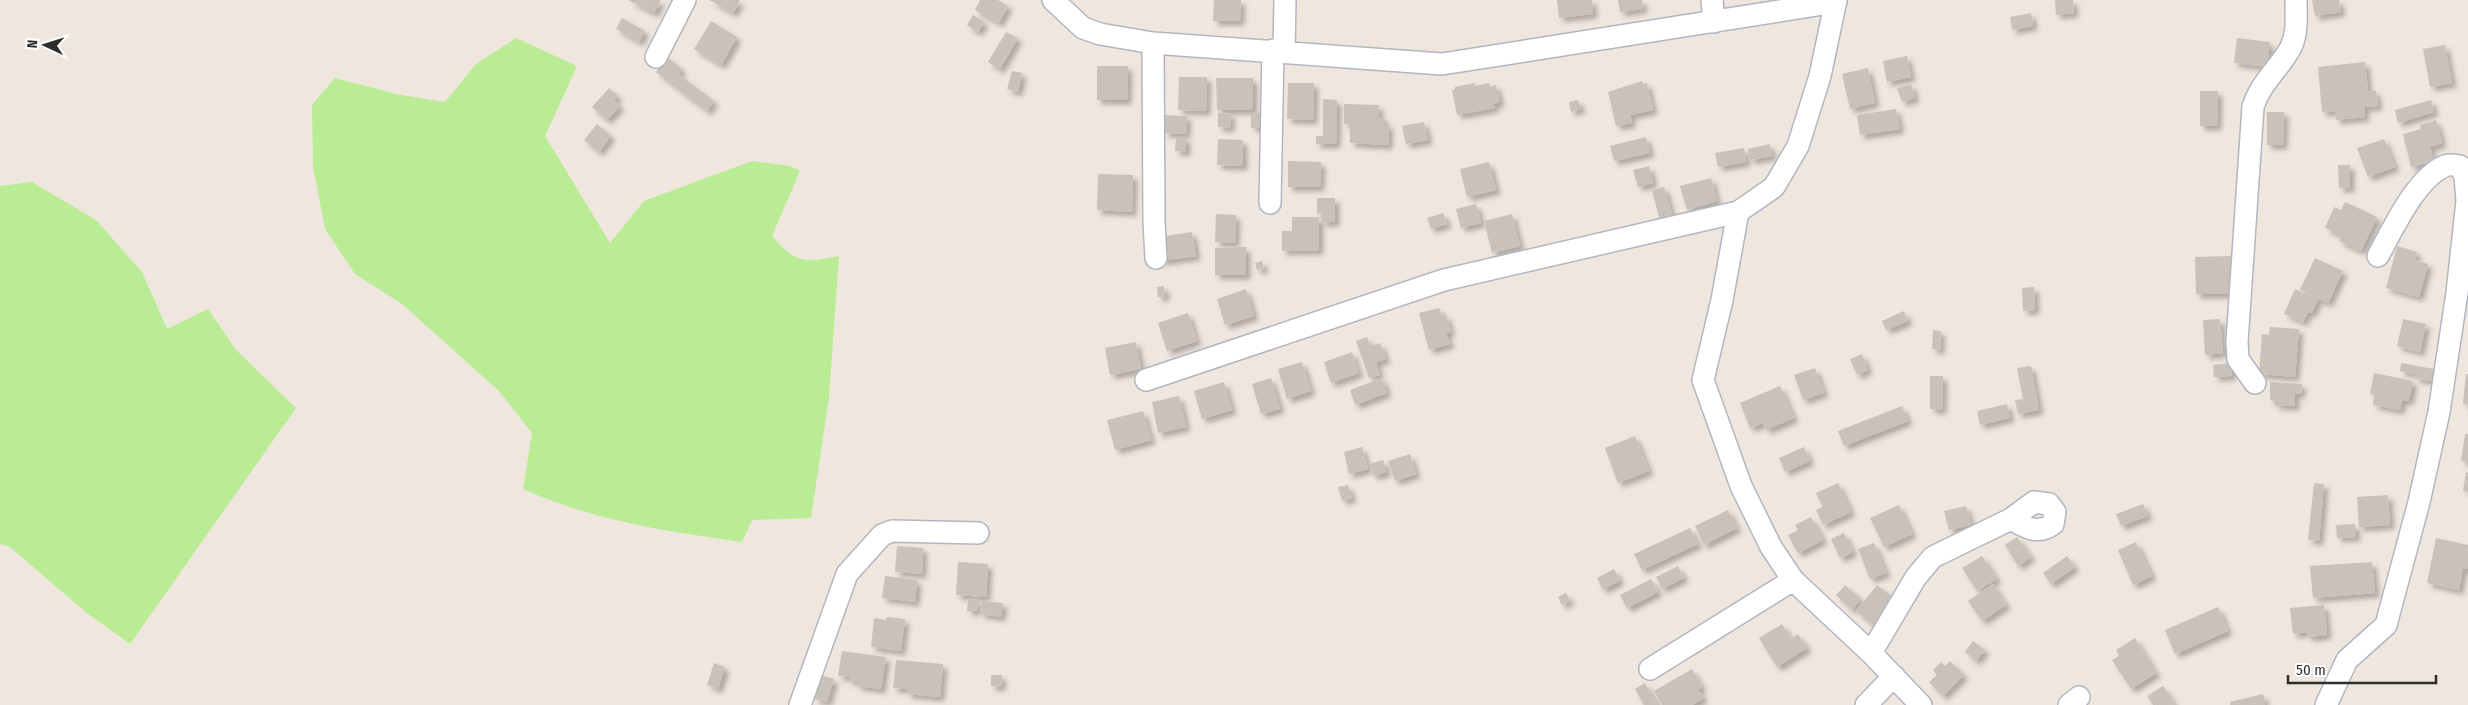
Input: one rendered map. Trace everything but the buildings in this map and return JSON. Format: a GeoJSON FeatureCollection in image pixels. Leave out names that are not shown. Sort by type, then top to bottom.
{"type":"FeatureCollection","features":[{"type":"Feature","properties":{"kind":"street"},"geometry":{"type":"LineString","coordinates":[[656,57],[685,0]]}},
{"type":"Feature","properties":{"kind":"street"},"geometry":{"type":"LineString","coordinates":[[1053,0],[1083,28],[1100,34],[1153,42],[1278,50],[1442,64],[1836,1],[1820,76],[1798,146],[1774,188],[1738,212],[1444,280],[1146,380]]}},
{"type":"Feature","properties":{"kind":"street"},"geometry":{"type":"LineString","coordinates":[[1270,204],[1278,50],[1285,0]]}},
{"type":"Feature","properties":{"kind":"street"},"geometry":{"type":"LineString","coordinates":[[1712,0],[1714,22]]}},
{"type":"Feature","properties":{"kind":"street"},"geometry":{"type":"LineString","coordinates":[[2255,383],[2238,359],[2237,342],[2254,107],[2264,83],[2291,47],[2296,30],[2296,0]]}},
{"type":"Feature","properties":{"kind":"street"},"geometry":{"type":"LineString","coordinates":[[1153,42],[1156,258]]}},
{"type":"Feature","properties":{"kind":"street"},"geometry":{"type":"LineString","coordinates":[[2326,705],[2347,660],[2386,625],[2419,502],[2440,412],[2458,284],[2467,201],[2465,176],[2460,166],[2447,165],[2429,176],[2401,214],[2378,256]]}},
{"type":"Feature","properties":{"kind":"street"},"geometry":{"type":"LineString","coordinates":[[1738,212],[1722,300],[1703,380],[1741,486],[1771,548],[1793,580],[1871,653],[1921,705]]}},
{"type":"Feature","properties":{"kind":"street"},"geometry":{"type":"LineString","coordinates":[[1871,653],[1916,577],[1933,557],[2011,519]]}},
{"type":"Feature","properties":{"kind":"street"},"geometry":{"type":"LineString","coordinates":[[800,705],[847,574],[882,535],[892,531],[978,533]]}},
{"type":"Feature","properties":{"kind":"street"},"geometry":{"type":"LineString","coordinates":[[1650,668],[1793,580]]}},
{"type":"Feature","properties":{"kind":"street"},"geometry":{"type":"LineString","coordinates":[[1866,705],[1894,676]]}},
{"type":"Feature","properties":{"kind":"green space"},"geometry":{"type":"Polygon","coordinates":[[[516,38],[577,66],[545,136],[610,243],[644,201],[752,161],[790,166],[800,171],[772,236],[787,252],[801,259],[817,260],[839,256],[829,397],[811,518],[752,520],[742,542],[657,529],[603,517],[523,489],[532,433],[499,391],[402,304],[355,274],[325,229],[313,166],[312,105],[335,78],[396,94],[445,102],[476,64],[516,38]]]}},
{"type":"Feature","properties":{"kind":"green space"},"geometry":{"type":"Polygon","coordinates":[[[32,182],[96,220],[142,272],[167,329],[208,309],[236,350],[296,408],[130,644],[88,614],[10,547],[0,544],[0,186],[32,182]]]}}]}
